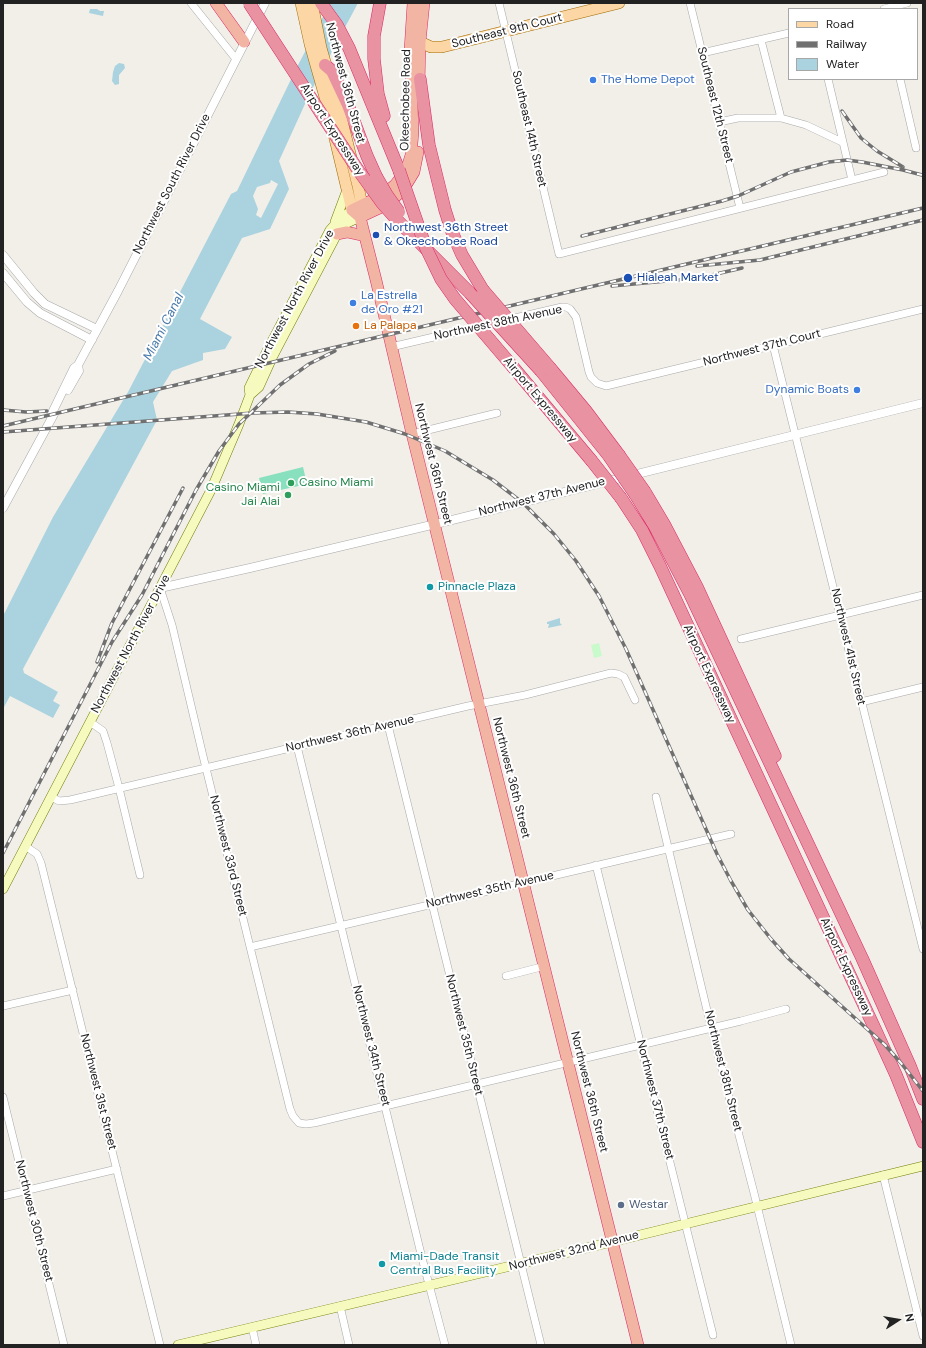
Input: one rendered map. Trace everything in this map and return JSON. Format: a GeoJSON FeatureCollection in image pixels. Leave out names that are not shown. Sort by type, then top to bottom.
{"type":"FeatureCollection","features":[{"type":"Feature","properties":{"kind":"highway"},"geometry":{"type":"LineString","coordinates":[[216,3],[244,42]]}},
{"type":"Feature","properties":{"kind":"highway","name":"Airport Expressway"},"geometry":{"type":"LineString","coordinates":[[250,3],[356,167],[382,203],[400,218],[414,236],[546,370],[614,456],[640,493],[690,594],[815,859],[892,1025],[923,1099]]}},
{"type":"Feature","properties":{"kind":"highway"},"geometry":{"type":"LineString","coordinates":[[321,3],[343,36],[383,125]]}},
{"type":"Feature","properties":{"kind":"highway"},"geometry":{"type":"LineString","coordinates":[[380,3],[374,36],[374,59],[383,125]]}},
{"type":"Feature","properties":{"kind":"highway","name":"Okeechobee Road"},"geometry":{"type":"LineString","coordinates":[[358,211],[395,185],[406,171],[412,155],[413,132],[410,60],[413,3]]}},
{"type":"Feature","properties":{"kind":"highway","name":"Okeechobee Road"},"geometry":{"type":"LineString","coordinates":[[358,211],[383,207],[394,200],[406,187],[414,172],[418,158],[419,145],[418,90],[420,79],[420,42],[424,3]]}},
{"type":"Feature","properties":{"kind":"highway"},"geometry":{"type":"LineString","coordinates":[[411,20],[415,33],[420,42]]}},
{"type":"Feature","properties":{"kind":"highway"},"geometry":{"type":"LineString","coordinates":[[322,64],[332,71],[348,105],[376,176],[400,218]]}},
{"type":"Feature","properties":{"kind":"highway"},"geometry":{"type":"LineString","coordinates":[[420,79],[428,141],[447,216],[462,255],[483,290],[546,370]]}},
{"type":"Feature","properties":{"kind":"highway","name":"Airport Expressway"},"geometry":{"type":"LineString","coordinates":[[383,125],[426,248],[441,279],[455,299],[591,460],[621,498],[642,530],[881,1042],[923,1142]]}},
{"type":"Feature","properties":{"kind":"highway","name":"Northwest 36th Street"},"geometry":{"type":"LineString","coordinates":[[358,211],[434,524],[569,1062],[638,1345]]}},
{"type":"Feature","properties":{"kind":"highway"},"geometry":{"type":"LineString","coordinates":[[335,230],[365,236]]}},
{"type":"Feature","properties":{"kind":"main road","name":"Northwest 36th Street"},"geometry":{"type":"LineString","coordinates":[[301,3],[307,32],[322,64],[342,121],[358,211]]}},
{"type":"Feature","properties":{"kind":"main road","name":"Northwest 36th Street"},"geometry":{"type":"LineString","coordinates":[[312,3],[322,64],[347,190],[358,211]]}},
{"type":"Feature","properties":{"kind":"main road","name":"Southeast 9th Court"},"geometry":{"type":"LineString","coordinates":[[420,42],[429,46],[442,48],[619,3]]}},
{"type":"Feature","properties":{"kind":"main road","name":"Southeast 9th Court"},"geometry":{"type":"LineString","coordinates":[[420,62],[427,55],[437,52],[442,48]]}},
{"type":"Feature","properties":{"kind":"main road"},"geometry":{"type":"LineString","coordinates":[[335,230],[347,190]]}},
{"type":"Feature","properties":{"kind":"main road","name":"Northwest North River Drive"},"geometry":{"type":"LineString","coordinates":[[3,889],[214,483],[250,395],[259,387],[306,284],[335,230],[345,224],[358,211]]}},
{"type":"Feature","properties":{"kind":"main road","name":"Northwest 32nd Avenue"},"geometry":{"type":"LineString","coordinates":[[178,1345],[612,1242],[923,1166]]}},
{"type":"Feature","properties":{"kind":"street"},"geometry":{"type":"LineString","coordinates":[[191,3],[236,59]]}},
{"type":"Feature","properties":{"kind":"street","name":"Northwest South River Drive"},"geometry":{"type":"LineString","coordinates":[[3,508],[7,493],[79,371],[78,365],[265,3]]}},
{"type":"Feature","properties":{"kind":"street","name":"Southeast 14th Street"},"geometry":{"type":"LineString","coordinates":[[499,3],[559,254],[740,208]]}},
{"type":"Feature","properties":{"kind":"street","name":"Southeast 12th Street"},"geometry":{"type":"LineString","coordinates":[[690,3],[740,208]]}},
{"type":"Feature","properties":{"kind":"street"},"geometry":{"type":"LineString","coordinates":[[887,8],[907,3]]}},
{"type":"Feature","properties":{"kind":"street"},"geometry":{"type":"LineString","coordinates":[[702,53],[788,33]]}},
{"type":"Feature","properties":{"kind":"street"},"geometry":{"type":"LineString","coordinates":[[762,40],[782,118]]}},
{"type":"Feature","properties":{"kind":"street"},"geometry":{"type":"LineString","coordinates":[[828,80],[852,180]]}},
{"type":"Feature","properties":{"kind":"street"},"geometry":{"type":"LineString","coordinates":[[900,80],[916,148]]}},
{"type":"Feature","properties":{"kind":"street"},"geometry":{"type":"LineString","coordinates":[[719,122],[738,118],[782,118],[806,125],[842,142]]}},
{"type":"Feature","properties":{"kind":"street"},"geometry":{"type":"LineString","coordinates":[[740,208],[884,172]]}},
{"type":"Feature","properties":{"kind":"street"},"geometry":{"type":"LineString","coordinates":[[3,255],[45,304],[97,330]]}},
{"type":"Feature","properties":{"kind":"street"},"geometry":{"type":"LineString","coordinates":[[3,273],[27,302],[40,313],[81,336],[92,340]]}},
{"type":"Feature","properties":{"kind":"street"},"geometry":{"type":"LineString","coordinates":[[11,282],[20,276]]}},
{"type":"Feature","properties":{"kind":"street","name":"Northwest 38th Avenue"},"geometry":{"type":"LineString","coordinates":[[391,347],[566,307],[570,309],[576,317],[588,372],[594,380],[600,384]]}},
{"type":"Feature","properties":{"kind":"street","name":"Northwest 37th Court"},"geometry":{"type":"LineString","coordinates":[[600,384],[606,386],[923,309]]}},
{"type":"Feature","properties":{"kind":"street","name":"Northwest 41st Street"},"geometry":{"type":"LineString","coordinates":[[773,345],[923,949]]}},
{"type":"Feature","properties":{"kind":"street","name":"Northwest 37th Avenue"},"geometry":{"type":"LineString","coordinates":[[160,588],[434,524],[923,403]]}},
{"type":"Feature","properties":{"kind":"street"},"geometry":{"type":"LineString","coordinates":[[412,434],[497,413]]}},
{"type":"Feature","properties":{"kind":"street","name":"Northwest 33rd Street"},"geometry":{"type":"LineString","coordinates":[[160,588],[172,625],[290,1109],[299,1123],[306,1124],[386,1106]]}},
{"type":"Feature","properties":{"kind":"street"},"geometry":{"type":"LineString","coordinates":[[741,639],[923,595]]}},
{"type":"Feature","properties":{"kind":"street","name":"Northwest 36th Avenue"},"geometry":{"type":"LineString","coordinates":[[50,797],[59,801],[64,801],[479,704],[525,695],[611,673],[624,677],[635,700]]}},
{"type":"Feature","properties":{"kind":"street"},"geometry":{"type":"LineString","coordinates":[[861,702],[923,687]]}},
{"type":"Feature","properties":{"kind":"street"},"geometry":{"type":"LineString","coordinates":[[90,722],[103,731],[119,788],[140,874]]}},
{"type":"Feature","properties":{"kind":"street","name":"Northwest 35th Street"},"geometry":{"type":"LineString","coordinates":[[388,725],[541,1345]]}},
{"type":"Feature","properties":{"kind":"street","name":"Northwest 34th Street"},"geometry":{"type":"LineString","coordinates":[[297,746],[445,1345]]}},
{"type":"Feature","properties":{"kind":"street","name":"Northwest 38th Street"},"geometry":{"type":"LineString","coordinates":[[656,797],[711,1027],[791,1345]]}},
{"type":"Feature","properties":{"kind":"street","name":"Northwest 35th Avenue"},"geometry":{"type":"LineString","coordinates":[[250,947],[731,834]]}},
{"type":"Feature","properties":{"kind":"street","name":"Northwest 31st Street"},"geometry":{"type":"LineString","coordinates":[[26,846],[36,854],[42,863],[160,1345]]}},
{"type":"Feature","properties":{"kind":"street","name":"Northwest 37th Street"},"geometry":{"type":"LineString","coordinates":[[596,866],[713,1335]]}},
{"type":"Feature","properties":{"kind":"street"},"geometry":{"type":"LineString","coordinates":[[506,976],[545,966]]}},
{"type":"Feature","properties":{"kind":"street"},"geometry":{"type":"LineString","coordinates":[[3,1006],[73,990]]}},
{"type":"Feature","properties":{"kind":"street"},"geometry":{"type":"LineString","coordinates":[[386,1106],[786,1008]]}},
{"type":"Feature","properties":{"kind":"street","name":"Northwest 30th Street"},"geometry":{"type":"LineString","coordinates":[[3,1097],[64,1345]]}},
{"type":"Feature","properties":{"kind":"street"},"geometry":{"type":"LineString","coordinates":[[3,1196],[117,1168]]}},
{"type":"Feature","properties":{"kind":"street"},"geometry":{"type":"LineString","coordinates":[[884,1175],[923,1336]]}},
{"type":"Feature","properties":{"kind":"street"},"geometry":{"type":"LineString","coordinates":[[340,1306],[349,1345]]}},
{"type":"Feature","properties":{"kind":"street"},"geometry":{"type":"LineString","coordinates":[[252,1327],[256,1345]]}},
{"type":"Feature","properties":{"kind":"green space"},"geometry":{"type":"Polygon","coordinates":[[[303,467],[307,484],[263,494],[259,478],[303,467]]]}},
{"type":"Feature","properties":{"kind":"green space"},"geometry":{"type":"Polygon","coordinates":[[[599,643],[602,656],[594,658],[591,645],[599,643]]]}},
{"type":"Feature","properties":{"kind":"water","name":"Miami Canal"},"geometry":{"type":"Polygon","coordinates":[[[330,3],[358,3],[310,93],[279,161],[289,189],[270,229],[242,238],[200,319],[232,337],[225,349],[203,353],[203,360],[172,371],[153,402],[157,420],[23,669],[24,673],[58,692],[53,701],[60,705],[53,718],[10,696],[3,709],[3,616],[53,517],[128,392],[231,194],[237,191],[295,71],[330,3]],[[271,180],[270,183],[257,187],[253,196],[258,209],[256,215],[261,218],[278,184],[271,180]]]}},
{"type":"Feature","properties":{"kind":"water"},"geometry":{"type":"Polygon","coordinates":[[[90,9],[104,11],[103,16],[89,13],[90,9]]]}},
{"type":"Feature","properties":{"kind":"water"},"geometry":{"type":"Polygon","coordinates":[[[119,63],[124,64],[125,68],[119,75],[119,84],[115,85],[112,81],[113,72],[115,66],[119,63]]]}},
{"type":"Feature","properties":{"kind":"water"},"geometry":{"type":"Polygon","coordinates":[[[560,618],[560,623],[562,625],[548,628],[549,624],[547,624],[547,622],[560,618]]]}},
{"type":"Feature","properties":{"kind":"railway"},"geometry":{"type":"LineString","coordinates":[[842,111],[861,138],[877,151],[903,167]]}},
{"type":"Feature","properties":{"kind":"railway"},"geometry":{"type":"LineString","coordinates":[[582,236],[722,201],[738,196],[791,172],[829,162],[847,160],[862,162],[922,175]]}},
{"type":"Feature","properties":{"kind":"railway"},"geometry":{"type":"LineString","coordinates":[[3,426],[923,208]]}},
{"type":"Feature","properties":{"kind":"railway"},"geometry":{"type":"LineString","coordinates":[[697,266],[760,260],[923,220]]}},
{"type":"Feature","properties":{"kind":"railway"},"geometry":{"type":"LineString","coordinates":[[612,286],[699,278],[742,268]]}},
{"type":"Feature","properties":{"kind":"railway"},"geometry":{"type":"LineString","coordinates":[[3,853],[112,642],[142,595],[196,490],[219,451],[239,424],[280,385],[309,364],[335,351]]}},
{"type":"Feature","properties":{"kind":"railway"},"geometry":{"type":"LineString","coordinates":[[3,410],[26,412],[47,411]]}},
{"type":"Feature","properties":{"kind":"railway"},"geometry":{"type":"LineString","coordinates":[[3,432],[253,413],[288,412],[317,414],[366,422],[405,434],[445,451],[493,480],[523,503],[554,534],[576,561],[599,596],[626,649],[717,854],[748,910],[789,959],[885,1045],[923,1091]]}},
{"type":"Feature","properties":{"kind":"railway"},"geometry":{"type":"LineString","coordinates":[[97,662],[112,623],[183,488]]}},
{"type":"Feature","properties":{"kind":"place","name":"The Home Depot"},"geometry":{"type":"Point","coordinates":[593,80]}},
{"type":"Feature","properties":{"kind":"place","name":"Northwest 36th Street & Okeechobee Road"},"geometry":{"type":"Point","coordinates":[376,235]}},
{"type":"Feature","properties":{"kind":"place","name":"Hialeah Market"},"geometry":{"type":"Point","coordinates":[628,278]}},
{"type":"Feature","properties":{"kind":"place","name":"La Estrella de Oro #21"},"geometry":{"type":"Point","coordinates":[353,303]}},
{"type":"Feature","properties":{"kind":"place","name":"La Palapa"},"geometry":{"type":"Point","coordinates":[356,326]}},
{"type":"Feature","properties":{"kind":"place","name":"Dynamic Boats"},"geometry":{"type":"Point","coordinates":[857,390]}},
{"type":"Feature","properties":{"kind":"place","name":"Casino Miami"},"geometry":{"type":"Point","coordinates":[291,483]}},
{"type":"Feature","properties":{"kind":"place","name":"Casino Miami Jai Alai"},"geometry":{"type":"Point","coordinates":[288,495]}},
{"type":"Feature","properties":{"kind":"place","name":"Pinnacle Plaza"},"geometry":{"type":"Point","coordinates":[430,587]}},
{"type":"Feature","properties":{"kind":"place","name":"Westar"},"geometry":{"type":"Point","coordinates":[621,1205]}},
{"type":"Feature","properties":{"kind":"place","name":"Miami-Dade Transit Central Bus Facility"},"geometry":{"type":"Point","coordinates":[382,1264]}}]}
